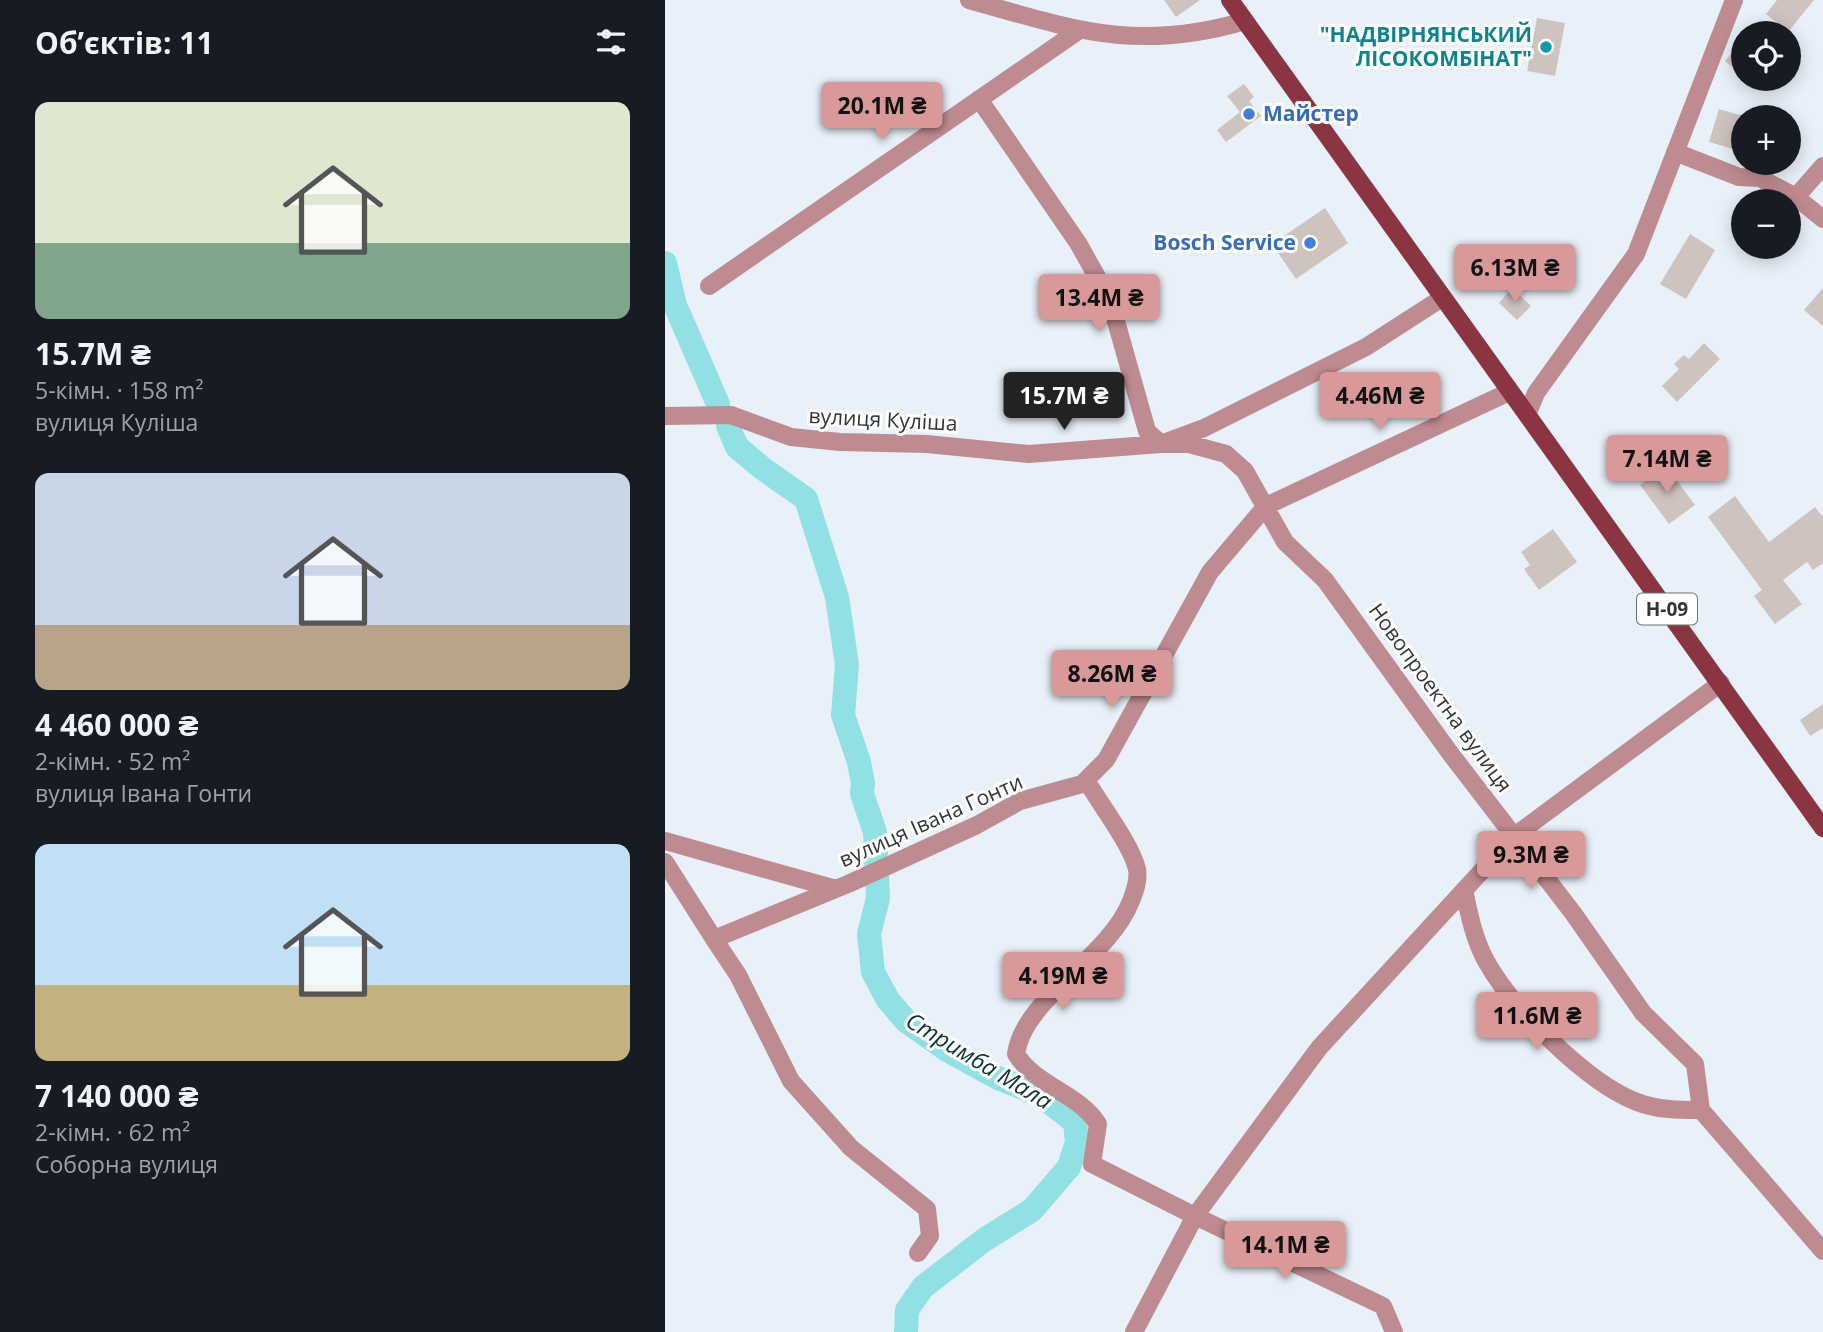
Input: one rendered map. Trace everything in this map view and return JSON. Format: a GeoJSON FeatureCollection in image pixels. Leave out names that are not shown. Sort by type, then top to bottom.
{"type":"FeatureCollection","features":[{"type":"Feature","properties":{"kind":"main road","name":"Н-09"},"geometry":{"type":"LineString","coordinates":[[1230,0],[1823,828]]}},
{"type":"Feature","properties":{"kind":"street"},"geometry":{"type":"LineString","coordinates":[[969,0],[1078,31],[1132,38],[1177,37],[1245,21]]}},
{"type":"Feature","properties":{"kind":"street"},"geometry":{"type":"LineString","coordinates":[[1527,415],[1537,393],[1636,254],[1734,0]]}},
{"type":"Feature","properties":{"kind":"street"},"geometry":{"type":"LineString","coordinates":[[709,286],[1078,31]]}},
{"type":"Feature","properties":{"kind":"street"},"geometry":{"type":"LineString","coordinates":[[979,99],[1078,243],[1110,300],[1147,431],[1161,444]]}},
{"type":"Feature","properties":{"kind":"street"},"geometry":{"type":"LineString","coordinates":[[1675,152],[1739,177],[1760,178],[1780,189]]}},
{"type":"Feature","properties":{"kind":"street"},"geometry":{"type":"LineString","coordinates":[[1801,192],[1823,166]]}},
{"type":"Feature","properties":{"kind":"street"},"geometry":{"type":"LineString","coordinates":[[1801,202],[1823,219]]}},
{"type":"Feature","properties":{"kind":"street","name":"вулиця Куліша"},"geometry":{"type":"LineString","coordinates":[[665,416],[731,415],[791,437],[840,442],[927,444],[1029,454],[1161,444],[1203,428],[1366,347],[1442,298]]}},
{"type":"Feature","properties":{"kind":"street","name":"вулиця Івана Гонти"},"geometry":{"type":"LineString","coordinates":[[714,939],[907,857],[977,825],[1020,801],[1082,784],[1106,760],[1210,572],[1266,506],[1509,391]]}},
{"type":"Feature","properties":{"kind":"street","name":"Новопроектна вулиця"},"geometry":{"type":"LineString","coordinates":[[1161,444],[1189,444],[1226,454],[1245,471],[1285,542],[1325,580],[1513,837],[1573,913],[1643,1013],[1695,1064],[1700,1110]]}},
{"type":"Feature","properties":{"kind":"street"},"geometry":{"type":"LineString","coordinates":[[1134,1332],[1195,1216],[1319,1048],[1513,837],[1721,683]]}},
{"type":"Feature","properties":{"kind":"street"},"geometry":{"type":"LineString","coordinates":[[1086,780],[1131,855],[1137,871],[1137,886],[1126,914],[1104,944],[1044,1004],[1018,1038],[1016,1054],[1024,1067],[1088,1109],[1098,1124],[1093,1164],[1383,1306],[1394,1332]]}},
{"type":"Feature","properties":{"kind":"street"},"geometry":{"type":"LineString","coordinates":[[665,841],[842,886]]}},
{"type":"Feature","properties":{"kind":"street"},"geometry":{"type":"LineString","coordinates":[[665,862],[738,975],[791,1082],[851,1148],[927,1209],[930,1236],[918,1253]]}},
{"type":"Feature","properties":{"kind":"street"},"geometry":{"type":"LineString","coordinates":[[1464,890],[1477,942],[1487,962],[1529,1019],[1607,1086],[1637,1102],[1672,1110],[1700,1110],[1823,1251]]}},
{"type":"Feature","properties":{"kind":"building"},"geometry":{"type":"Polygon","coordinates":[[[1164,0],[1200,0],[1176,17],[1164,0]]]}},
{"type":"Feature","properties":{"kind":"building"},"geometry":{"type":"Polygon","coordinates":[[[1777,0],[1814,0],[1797,21],[1775,21],[1766,14],[1777,0]]]}},
{"type":"Feature","properties":{"kind":"building","name":"\"НАДВІРНЯНСЬКИЙ ЛІСОКОМБІНАТ\""},"geometry":{"type":"Polygon","coordinates":[[[1537,18],[1565,23],[1555,76],[1527,71],[1537,18]]]}},
{"type":"Feature","properties":{"kind":"building"},"geometry":{"type":"Polygon","coordinates":[[[1731,54],[1731,66],[1725,61],[1731,54]]]}},
{"type":"Feature","properties":{"kind":"building","name":"Майстер"},"geometry":{"type":"Polygon","coordinates":[[[1244,84],[1254,97],[1249,101],[1261,116],[1226,142],[1217,130],[1240,112],[1227,96],[1244,84]]]}},
{"type":"Feature","properties":{"kind":"building"},"geometry":{"type":"Polygon","coordinates":[[[1719,109],[1731,112],[1731,148],[1709,142],[1719,109]]]}},
{"type":"Feature","properties":{"kind":"building","name":"Bosch Service"},"geometry":{"type":"Polygon","coordinates":[[[1325,208],[1348,243],[1296,279],[1272,244],[1325,208]]]}},
{"type":"Feature","properties":{"kind":"building"},"geometry":{"type":"Polygon","coordinates":[[[1690,234],[1715,250],[1686,299],[1660,284],[1690,234]]]}},
{"type":"Feature","properties":{"kind":"building"},"geometry":{"type":"Polygon","coordinates":[[[1512,288],[1531,306],[1517,320],[1499,303],[1512,288]]]}},
{"type":"Feature","properties":{"kind":"building"},"geometry":{"type":"Polygon","coordinates":[[[1823,288],[1823,326],[1804,310],[1823,288]]]}},
{"type":"Feature","properties":{"kind":"building"},"geometry":{"type":"Polygon","coordinates":[[[1704,343],[1720,359],[1677,402],[1662,386],[1679,369],[1674,364],[1684,355],[1689,359],[1704,343]]]}},
{"type":"Feature","properties":{"kind":"building"},"geometry":{"type":"Polygon","coordinates":[[[1666,466],[1695,505],[1669,524],[1640,485],[1666,466]]]}},
{"type":"Feature","properties":{"kind":"building"},"geometry":{"type":"Polygon","coordinates":[[[1735,496],[1769,542],[1815,507],[1823,517],[1823,563],[1813,570],[1807,562],[1783,580],[1802,604],[1775,624],[1754,596],[1762,590],[1708,517],[1735,496]]]}},
{"type":"Feature","properties":{"kind":"building"},"geometry":{"type":"Polygon","coordinates":[[[1553,529],[1577,562],[1539,590],[1524,569],[1530,565],[1521,552],[1553,529]]]}},
{"type":"Feature","properties":{"kind":"building"},"geometry":{"type":"Polygon","coordinates":[[[1823,704],[1823,728],[1810,736],[1800,720],[1823,704]]]}},
{"type":"Feature","properties":{"kind":"waterway","name":"Стримба Мала"},"geometry":{"type":"LineString","coordinates":[[665,263],[675,305],[718,404]]}},
{"type":"Feature","properties":{"kind":"waterway","name":"Стримба Мала"},"geometry":{"type":"LineString","coordinates":[[728,426],[737,447],[806,499],[837,597],[847,665],[843,715],[859,762],[862,794],[875,832],[878,898],[869,934],[873,972],[888,1000],[906,1021],[947,1050],[998,1078],[1039,1094],[1075,1122],[1077,1142],[1069,1167],[1032,1210],[984,1240],[923,1287],[907,1310],[906,1332]]}},
{"type":"Feature","properties":{"kind":"place","name":"\"НАДВІРНЯНСЬКИЙ ЛІСОКОМБІНАТ\""},"geometry":{"type":"Point","coordinates":[1546,47]}},
{"type":"Feature","properties":{"kind":"place","name":"Майстер"},"geometry":{"type":"Point","coordinates":[1249,114]}},
{"type":"Feature","properties":{"kind":"place","name":"Bosch Service"},"geometry":{"type":"Point","coordinates":[1310,243]}}]}
